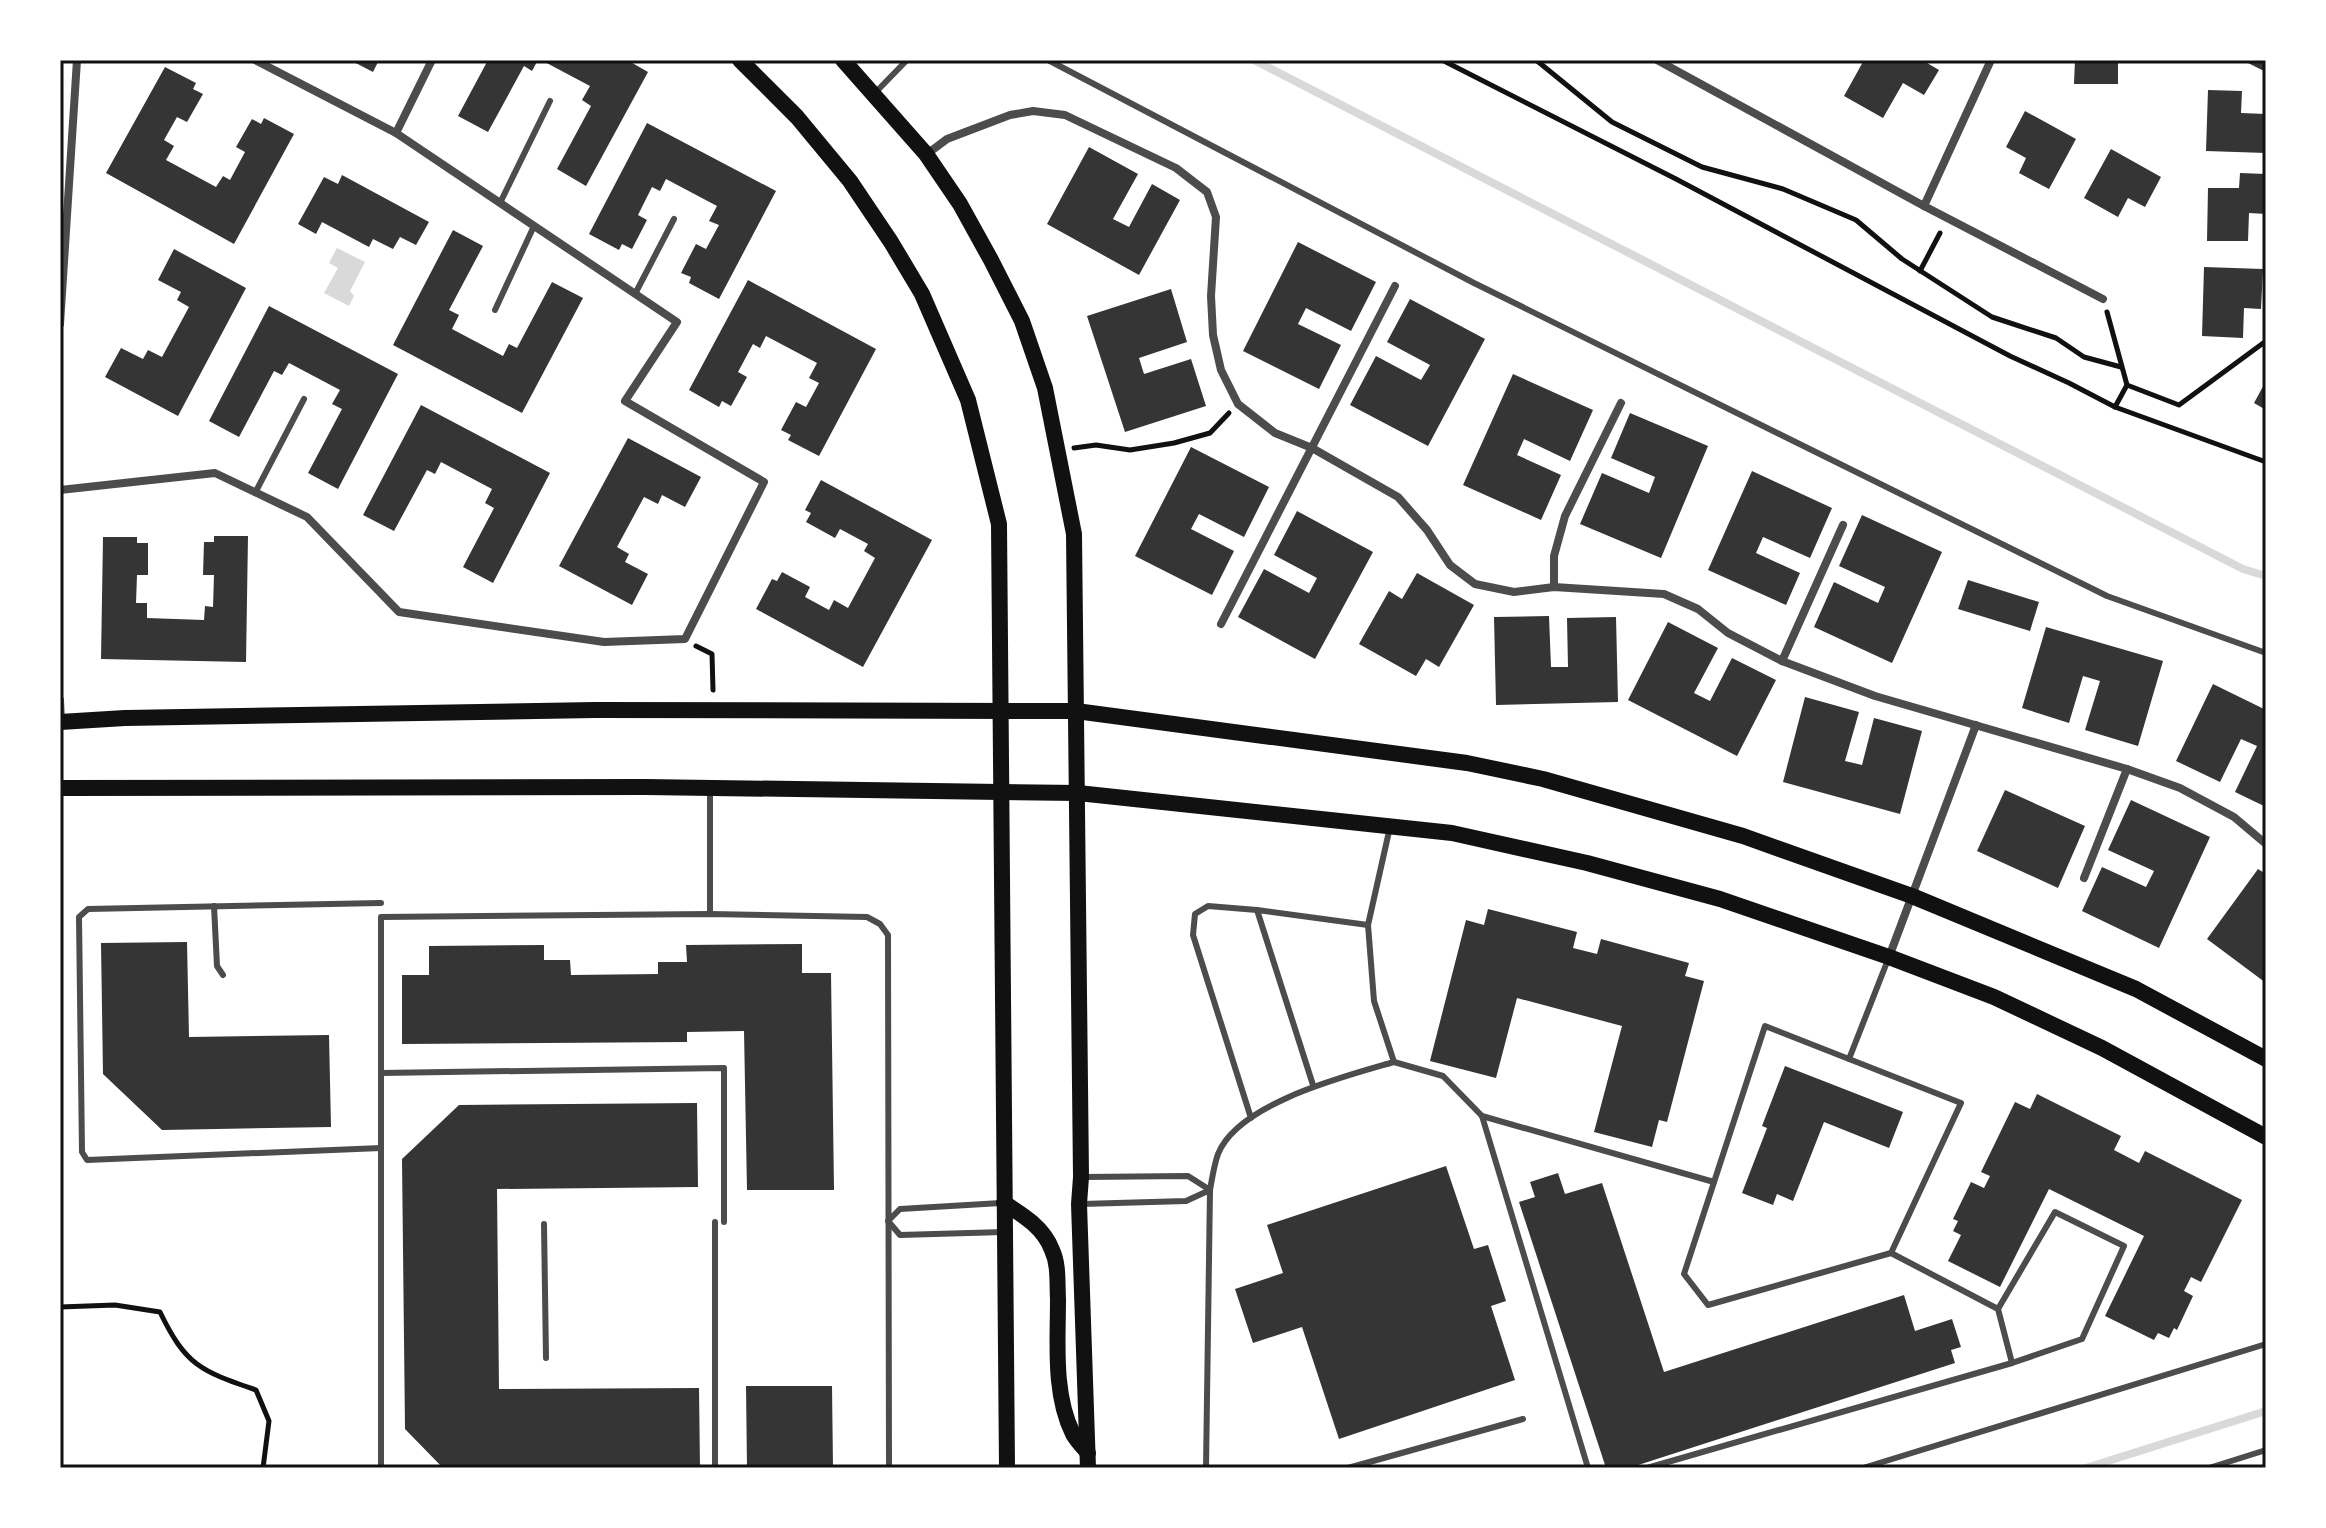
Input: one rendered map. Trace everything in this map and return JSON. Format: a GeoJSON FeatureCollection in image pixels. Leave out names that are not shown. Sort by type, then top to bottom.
{"type":"FeatureCollection","features":[{"type":"Feature","properties":{"kind":"main road"},"geometry":{"type":"LineString","coordinates":[[740,60],[797,117],[850,181],[922,294],[968,400],[999,524],[1007,1468]]}},
{"type":"Feature","properties":{"kind":"main road"},"geometry":{"type":"LineString","coordinates":[[843,60],[926,154],[960,204],[1022,321],[1045,388],[1074,534],[1079,1204],[1088,1461]]}},
{"type":"Feature","properties":{"kind":"main road"},"geometry":{"type":"LineString","coordinates":[[61,722],[125,718],[714,710],[1076,711],[1467,763],[1543,779],[1743,836],[1912,896],[2136,989],[2266,1059]]}},
{"type":"Feature","properties":{"kind":"main road"},"geometry":{"type":"LineString","coordinates":[[60,788],[546,786],[1078,793],[1452,833],[1587,863],[1720,899],[1889,957],[1994,997],[2102,1048],[2266,1137]]}},
{"type":"Feature","properties":{"kind":"main road"},"geometry":{"type":"LineString","coordinates":[[1004,1203],[1035,1225],[1052,1250],[1057,1270],[1059,1383],[1067,1419],[1088,1461]]}},
{"type":"Feature","properties":{"kind":"street"},"geometry":{"type":"LineString","coordinates":[[60,324],[64,191],[77,60]]}},
{"type":"Feature","properties":{"kind":"street"},"geometry":{"type":"LineString","coordinates":[[60,490],[215,473],[307,517],[399,612],[604,642],[685,639],[764,482],[625,401],[677,322],[396,133],[255,60]]}},
{"type":"Feature","properties":{"kind":"street"},"geometry":{"type":"LineString","coordinates":[[396,133],[432,60]]}},
{"type":"Feature","properties":{"kind":"street"},"geometry":{"type":"LineString","coordinates":[[1657,60],[1948,219],[2103,299]]}},
{"type":"Feature","properties":{"kind":"street"},"geometry":{"type":"LineString","coordinates":[[1924,206],[1991,60]]}},
{"type":"Feature","properties":{"kind":"street"},"geometry":{"type":"LineString","coordinates":[[926,154],[947,139],[1010,115],[1033,111],[1065,115],[1176,168],[1207,192],[1216,217],[1211,296],[1213,335],[1221,370],[1238,404],[1275,433],[1312,448],[1398,497],[1427,530],[1450,565],[1475,584],[1514,592],[1554,587],[1664,594],[1698,609],[1728,633],[1782,661],[1875,696],[2127,769],[2180,788],[2234,817],[2266,844]]}},
{"type":"Feature","properties":{"kind":"street"},"geometry":{"type":"LineString","coordinates":[[1221,624],[1395,286]]}},
{"type":"Feature","properties":{"kind":"street"},"geometry":{"type":"LineString","coordinates":[[1554,587],[1554,556],[1565,516],[1621,403]]}},
{"type":"Feature","properties":{"kind":"street"},"geometry":{"type":"LineString","coordinates":[[1782,661],[1843,525]]}},
{"type":"Feature","properties":{"kind":"street"},"geometry":{"type":"LineString","coordinates":[[60,700],[61,722]]}},
{"type":"Feature","properties":{"kind":"street"},"geometry":{"type":"LineString","coordinates":[[1889,957],[1976,725]]}},
{"type":"Feature","properties":{"kind":"street"},"geometry":{"type":"LineString","coordinates":[[2084,878],[2127,769]]}},
{"type":"Feature","properties":{"kind":"lane"},"geometry":{"type":"LineString","coordinates":[[874,94],[907,60]]}},
{"type":"Feature","properties":{"kind":"lane"},"geometry":{"type":"LineString","coordinates":[[1048,60],[1474,283],[2093,589],[2266,653]]}},
{"type":"Feature","properties":{"kind":"lane"},"geometry":{"type":"LineString","coordinates":[[500,203],[550,101]]}},
{"type":"Feature","properties":{"kind":"lane"},"geometry":{"type":"LineString","coordinates":[[635,294],[674,219]]}},
{"type":"Feature","properties":{"kind":"lane"},"geometry":{"type":"LineString","coordinates":[[495,310],[534,226]]}},
{"type":"Feature","properties":{"kind":"lane"},"geometry":{"type":"LineString","coordinates":[[255,493],[304,399]]}},
{"type":"Feature","properties":{"kind":"lane"},"geometry":{"type":"LineString","coordinates":[[710,788],[710,914]]}},
{"type":"Feature","properties":{"kind":"lane"},"geometry":{"type":"LineString","coordinates":[[1390,827],[1368,925],[1374,1001],[1394,1062]]}},
{"type":"Feature","properties":{"kind":"lane"},"geometry":{"type":"LineString","coordinates":[[381,903],[88,909],[79,917],[82,1152],[87,1160],[381,1148]]}},
{"type":"Feature","properties":{"kind":"lane"},"geometry":{"type":"LineString","coordinates":[[214,906],[217,966],[223,975]]}},
{"type":"Feature","properties":{"kind":"lane"},"geometry":{"type":"LineString","coordinates":[[1251,1118],[1193,935],[1195,914],[1208,906],[1368,925]]}},
{"type":"Feature","properties":{"kind":"lane"},"geometry":{"type":"LineString","coordinates":[[1257,910],[1313,1085]]}},
{"type":"Feature","properties":{"kind":"lane"},"geometry":{"type":"LineString","coordinates":[[381,1468],[381,917],[710,914],[867,917],[880,924],[888,935],[889,1468]]}},
{"type":"Feature","properties":{"kind":"lane"},"geometry":{"type":"LineString","coordinates":[[1849,1059],[1889,957]]}},
{"type":"Feature","properties":{"kind":"lane"},"geometry":{"type":"LineString","coordinates":[[1891,1253],[1961,1103],[1765,1026],[1684,1274],[1708,1305],[1891,1253],[1998,1309]]}},
{"type":"Feature","properties":{"kind":"lane"},"geometry":{"type":"LineString","coordinates":[[1206,1468],[1210,1190],[1219,1153],[1229,1136],[1251,1118],[1313,1085],[1394,1062],[1443,1076],[1482,1116],[1588,1468]]}},
{"type":"Feature","properties":{"kind":"lane"},"geometry":{"type":"LineString","coordinates":[[381,1073],[724,1068],[724,1222]]}},
{"type":"Feature","properties":{"kind":"lane"},"geometry":{"type":"LineString","coordinates":[[1482,1116],[1714,1182]]}},
{"type":"Feature","properties":{"kind":"lane"},"geometry":{"type":"LineString","coordinates":[[1081,1177],[1188,1176],[1210,1190]]}},
{"type":"Feature","properties":{"kind":"lane"},"geometry":{"type":"LineString","coordinates":[[1079,1204],[1186,1201],[1210,1190]]}},
{"type":"Feature","properties":{"kind":"lane"},"geometry":{"type":"LineString","coordinates":[[888,1221],[900,1209],[1004,1203]]}},
{"type":"Feature","properties":{"kind":"lane"},"geometry":{"type":"LineString","coordinates":[[1647,1468],[2012,1363],[2082,1339],[2124,1246],[2055,1212],[1998,1309],[2012,1363]]}},
{"type":"Feature","properties":{"kind":"lane"},"geometry":{"type":"LineString","coordinates":[[888,1221],[900,1235],[1005,1232]]}},
{"type":"Feature","properties":{"kind":"lane"},"geometry":{"type":"LineString","coordinates":[[715,1222],[715,1468]]}},
{"type":"Feature","properties":{"kind":"lane"},"geometry":{"type":"LineString","coordinates":[[544,1224],[546,1358]]}},
{"type":"Feature","properties":{"kind":"lane"},"geometry":{"type":"LineString","coordinates":[[1863,1468],[2266,1344]]}},
{"type":"Feature","properties":{"kind":"lane"},"geometry":{"type":"LineString","coordinates":[[1348,1468],[1378,1464],[1523,1419]]}},
{"type":"Feature","properties":{"kind":"lane"},"geometry":{"type":"LineString","coordinates":[[2209,1468],[2266,1450]]}},
{"type":"Feature","properties":{"kind":"path"},"geometry":{"type":"LineString","coordinates":[[1442,60],[1676,179],[2010,356],[2115,407],[2266,462]]}},
{"type":"Feature","properties":{"kind":"path"},"geometry":{"type":"LineString","coordinates":[[1536,60],[1612,122],[1702,167],[1783,189],[1856,220],[1902,259],[1992,317],[2056,338],[2084,357],[2121,367]]}},
{"type":"Feature","properties":{"kind":"path"},"geometry":{"type":"LineString","coordinates":[[1920,271],[1948,219]]}},
{"type":"Feature","properties":{"kind":"path"},"geometry":{"type":"LineString","coordinates":[[2103,299],[2127,385],[2115,407]]}},
{"type":"Feature","properties":{"kind":"path"},"geometry":{"type":"LineString","coordinates":[[2127,385],[2179,405],[2266,341]]}},
{"type":"Feature","properties":{"kind":"path"},"geometry":{"type":"LineString","coordinates":[[1057,451],[1096,445],[1130,450],[1174,443],[1210,433],[1238,404]]}},
{"type":"Feature","properties":{"kind":"path"},"geometry":{"type":"LineString","coordinates":[[685,639],[712,654],[714,710]]}},
{"type":"Feature","properties":{"kind":"path"},"geometry":{"type":"LineString","coordinates":[[60,1307],[115,1305],[160,1312],[172,1339],[192,1363],[221,1378],[256,1390],[269,1421],[263,1468]]}},
{"type":"Feature","properties":{"kind":"shaded area"},"geometry":{"type":"Polygon","coordinates":[[[337,248],[365,262],[350,291],[354,296],[349,306],[324,293],[338,268],[329,263],[337,248]]]}},
{"type":"Feature","properties":{"kind":"building"},"geometry":{"type":"Polygon","coordinates":[[[350,60],[379,60],[373,72],[350,60]]]}},
{"type":"Feature","properties":{"kind":"building"},"geometry":{"type":"Polygon","coordinates":[[[488,60],[538,60],[532,71],[524,66],[488,132],[458,116],[488,60]]]}},
{"type":"Feature","properties":{"kind":"building"},"geometry":{"type":"Polygon","coordinates":[[[541,60],[627,60],[648,72],[586,186],[557,169],[591,106],[582,100],[590,86],[541,60]]]}},
{"type":"Feature","properties":{"kind":"building"},"geometry":{"type":"Polygon","coordinates":[[[1864,60],[1922,60],[1939,70],[1924,95],[1903,83],[1883,118],[1844,96],[1864,60]]]}},
{"type":"Feature","properties":{"kind":"building"},"geometry":{"type":"Polygon","coordinates":[[[2075,60],[2118,60],[2118,84],[2074,84],[2075,60]]]}},
{"type":"Feature","properties":{"kind":"building"},"geometry":{"type":"Polygon","coordinates":[[[2242,60],[2266,60],[2266,72],[2242,60]]]}},
{"type":"Feature","properties":{"kind":"building"},"geometry":{"type":"Polygon","coordinates":[[[165,67],[196,83],[193,89],[203,94],[187,122],[177,117],[164,140],[174,146],[166,160],[216,187],[223,176],[230,180],[245,152],[236,147],[252,119],[261,124],[264,118],[294,134],[234,244],[106,173],[165,67]]]}},
{"type":"Feature","properties":{"kind":"building"},"geometry":{"type":"Polygon","coordinates":[[[2208,90],[2242,91],[2241,113],[2266,114],[2266,153],[2206,151],[2208,90]]]}},
{"type":"Feature","properties":{"kind":"building"},"geometry":{"type":"Polygon","coordinates":[[[2025,111],[2076,139],[2049,189],[2019,173],[2026,158],[2006,147],[2025,111]]]}},
{"type":"Feature","properties":{"kind":"building"},"geometry":{"type":"Polygon","coordinates":[[[647,123],[776,191],[719,299],[689,283],[691,277],[681,273],[696,244],[706,249],[719,225],[709,221],[717,206],[666,179],[660,191],[652,187],[638,215],[647,220],[632,249],[622,244],[619,250],[589,234],[647,123]]]}},
{"type":"Feature","properties":{"kind":"building"},"geometry":{"type":"Polygon","coordinates":[[[1089,147],[1138,174],[1113,219],[1129,227],[1152,184],[1180,200],[1139,275],[1047,224],[1089,147]]]}},
{"type":"Feature","properties":{"kind":"building"},"geometry":{"type":"Polygon","coordinates":[[[2111,149],[2161,177],[2145,207],[2128,198],[2118,217],[2084,198],[2111,149]]]}},
{"type":"Feature","properties":{"kind":"building"},"geometry":{"type":"Polygon","coordinates":[[[2240,173],[2266,174],[2266,214],[2249,213],[2248,241],[2207,241],[2208,188],[2239,188],[2240,173]]]}},
{"type":"Feature","properties":{"kind":"building"},"geometry":{"type":"Polygon","coordinates":[[[342,175],[429,222],[416,245],[400,237],[393,249],[373,239],[369,247],[322,222],[316,234],[298,224],[324,177],[338,184],[342,175]]]}},
{"type":"Feature","properties":{"kind":"building"},"geometry":{"type":"Polygon","coordinates":[[[453,230],[483,246],[449,310],[459,315],[452,329],[503,356],[509,344],[517,348],[552,282],[583,298],[522,413],[393,345],[453,230]]]}},
{"type":"Feature","properties":{"kind":"building"},"geometry":{"type":"Polygon","coordinates":[[[1298,242],[1376,282],[1351,331],[1306,308],[1298,324],[1341,345],[1319,389],[1243,351],[1298,242]]]}},
{"type":"Feature","properties":{"kind":"building"},"geometry":{"type":"Polygon","coordinates":[[[174,249],[246,288],[178,416],[105,377],[121,348],[143,359],[148,350],[162,357],[189,307],[177,300],[181,292],[158,280],[174,249]]]}},
{"type":"Feature","properties":{"kind":"building"},"geometry":{"type":"Polygon","coordinates":[[[2204,267],[2263,269],[2261,309],[2244,308],[2243,338],[2202,336],[2204,267]]]}},
{"type":"Feature","properties":{"kind":"building"},"geometry":{"type":"Polygon","coordinates":[[[748,280],[876,349],[819,456],[788,440],[791,435],[781,430],[796,402],[806,407],[819,383],[809,378],[817,363],[766,336],[760,348],[753,344],[738,372],[747,377],[731,406],[722,401],[719,407],[689,390],[748,280]]]}},
{"type":"Feature","properties":{"kind":"building"},"geometry":{"type":"Polygon","coordinates":[[[1171,289],[1187,342],[1139,358],[1144,374],[1191,359],[1206,406],[1125,432],[1087,316],[1171,289]]]}},
{"type":"Feature","properties":{"kind":"building"},"geometry":{"type":"Polygon","coordinates":[[[1410,299],[1485,339],[1428,446],[1350,405],[1376,356],[1421,380],[1430,365],[1387,342],[1410,299]]]}},
{"type":"Feature","properties":{"kind":"building"},"geometry":{"type":"Polygon","coordinates":[[[269,306],[398,374],[338,489],[308,473],[342,409],[332,404],[340,390],[289,363],[282,375],[274,371],[239,437],[209,421],[269,306]]]}},
{"type":"Feature","properties":{"kind":"building"},"geometry":{"type":"Polygon","coordinates":[[[1513,374],[1593,410],[1570,461],[1524,439],[1517,455],[1561,475],[1541,520],[1463,485],[1513,374]]]}},
{"type":"Feature","properties":{"kind":"building"},"geometry":{"type":"Polygon","coordinates":[[[2266,381],[2266,410],[2254,403],[2266,381]]]}},
{"type":"Feature","properties":{"kind":"building"},"geometry":{"type":"Polygon","coordinates":[[[421,405],[550,473],[493,583],[463,567],[494,508],[485,503],[492,489],[441,462],[435,474],[427,470],[394,531],[363,515],[421,405]]]}},
{"type":"Feature","properties":{"kind":"building"},"geometry":{"type":"Polygon","coordinates":[[[1630,413],[1708,446],[1661,558],[1580,524],[1602,473],[1649,493],[1655,477],[1611,458],[1630,413]]]}},
{"type":"Feature","properties":{"kind":"building"},"geometry":{"type":"Polygon","coordinates":[[[628,438],[701,477],[685,507],[662,495],[658,504],[644,497],[617,547],[629,554],[625,562],[648,574],[632,605],[559,566],[628,438]]]}},
{"type":"Feature","properties":{"kind":"building"},"geometry":{"type":"Polygon","coordinates":[[[1191,447],[1269,487],[1244,537],[1199,514],[1191,529],[1234,551],[1212,595],[1135,556],[1191,447]]]}},
{"type":"Feature","properties":{"kind":"building"},"geometry":{"type":"Polygon","coordinates":[[[1752,471],[1832,508],[1810,558],[1763,537],[1756,553],[1800,573],[1786,605],[1708,570],[1752,471]]]}},
{"type":"Feature","properties":{"kind":"building"},"geometry":{"type":"Polygon","coordinates":[[[821,480],[932,540],[863,667],[756,609],[772,579],[777,581],[782,572],[810,587],[805,597],[829,610],[834,600],[848,608],[875,558],[864,551],[868,544],[840,529],[835,538],[806,522],[811,513],[805,510],[821,480]]]}},
{"type":"Feature","properties":{"kind":"building"},"geometry":{"type":"Polygon","coordinates":[[[1297,511],[1373,552],[1315,659],[1238,617],[1264,569],[1309,593],[1317,578],[1274,555],[1297,511]]]}},
{"type":"Feature","properties":{"kind":"building"},"geometry":{"type":"Polygon","coordinates":[[[1862,515],[1942,552],[1892,663],[1814,627],[1834,582],[1878,603],[1885,587],[1839,566],[1862,515]]]}},
{"type":"Feature","properties":{"kind":"building"},"geometry":{"type":"Polygon","coordinates":[[[214,536],[248,536],[246,662],[101,659],[103,537],[137,537],[137,543],[148,543],[148,575],[137,575],[136,603],[147,603],[147,618],[204,620],[205,606],[213,607],[214,575],[203,575],[204,542],[214,542],[214,536]]]}},
{"type":"Feature","properties":{"kind":"building"},"geometry":{"type":"Polygon","coordinates":[[[1417,573],[1474,605],[1439,667],[1426,659],[1416,676],[1359,644],[1389,591],[1402,599],[1417,573]]]}},
{"type":"Feature","properties":{"kind":"building"},"geometry":{"type":"Polygon","coordinates":[[[1968,580],[2039,602],[2030,631],[1958,609],[1968,580]]]}},
{"type":"Feature","properties":{"kind":"building"},"geometry":{"type":"Polygon","coordinates":[[[1549,616],[1551,667],[1568,667],[1567,618],[1616,617],[1618,702],[1496,705],[1494,617],[1549,616]]]}},
{"type":"Feature","properties":{"kind":"building"},"geometry":{"type":"Polygon","coordinates":[[[1668,622],[1718,648],[1694,693],[1710,701],[1732,658],[1776,680],[1737,756],[1628,700],[1668,622]]]}},
{"type":"Feature","properties":{"kind":"building"},"geometry":{"type":"Polygon","coordinates":[[[2046,627],[2163,661],[2138,746],[2085,730],[2100,681],[2083,676],[2069,723],[2022,708],[2046,627]]]}},
{"type":"Feature","properties":{"kind":"building"},"geometry":{"type":"Polygon","coordinates":[[[2213,684],[2266,710],[2266,807],[2235,792],[2257,746],[2241,739],[2220,782],[2176,761],[2213,684]]]}},
{"type":"Feature","properties":{"kind":"building"},"geometry":{"type":"Polygon","coordinates":[[[1805,697],[1859,712],[1845,761],[1862,765],[1874,718],[1922,731],[1900,814],[1783,782],[1805,697]]]}},
{"type":"Feature","properties":{"kind":"building"},"geometry":{"type":"Polygon","coordinates":[[[2005,790],[2085,826],[2058,888],[1977,851],[2005,790]]]}},
{"type":"Feature","properties":{"kind":"building"},"geometry":{"type":"Polygon","coordinates":[[[2131,800],[2210,837],[2159,948],[2082,911],[2102,867],[2146,887],[2154,871],[2108,850],[2131,800]]]}},
{"type":"Feature","properties":{"kind":"building"},"geometry":{"type":"Polygon","coordinates":[[[2258,869],[2266,874],[2266,983],[2207,939],[2258,869]]]}},
{"type":"Feature","properties":{"kind":"building"},"geometry":{"type":"Polygon","coordinates":[[[1488,909],[1577,932],[1573,948],[1597,954],[1601,939],[1689,963],[1685,976],[1704,981],[1667,1122],[1659,1120],[1652,1147],[1594,1132],[1622,1026],[1517,998],[1496,1078],[1430,1061],[1466,920],[1484,925],[1488,909]]]}},
{"type":"Feature","properties":{"kind":"building"},"geometry":{"type":"Polygon","coordinates":[[[187,942],[189,1037],[329,1035],[331,1127],[162,1130],[103,1074],[101,943],[187,942]]]}},
{"type":"Feature","properties":{"kind":"building"},"geometry":{"type":"Polygon","coordinates":[[[802,944],[802,973],[831,973],[834,1190],[747,1190],[744,1031],[687,1032],[687,1042],[402,1044],[402,975],[429,975],[429,946],[544,945],[544,960],[570,960],[571,975],[658,974],[658,962],[687,962],[686,945],[802,944]]]}},
{"type":"Feature","properties":{"kind":"building"},"geometry":{"type":"Polygon","coordinates":[[[1785,1066],[1903,1112],[1889,1148],[1824,1122],[1793,1201],[1777,1194],[1773,1205],[1742,1193],[1767,1128],[1762,1126],[1785,1066]]]}},
{"type":"Feature","properties":{"kind":"building"},"geometry":{"type":"Polygon","coordinates":[[[2037,1094],[2121,1136],[2114,1150],[2139,1163],[2145,1151],[2242,1200],[2201,1282],[2191,1277],[2184,1291],[2193,1296],[2177,1330],[2174,1328],[2169,1338],[2158,1333],[2154,1340],[2105,1316],[2144,1236],[2049,1189],[2000,1287],[1948,1261],[1961,1235],[1953,1231],[1958,1221],[1953,1219],[1971,1182],[1984,1188],[1990,1176],[1981,1172],[2015,1102],[2030,1109],[2037,1094]]]}},
{"type":"Feature","properties":{"kind":"building"},"geometry":{"type":"Polygon","coordinates":[[[697,1103],[698,1187],[497,1189],[499,1389],[699,1388],[700,1468],[443,1468],[405,1429],[402,1159],[459,1105],[697,1103]]]}},
{"type":"Feature","properties":{"kind":"building"},"geometry":{"type":"Polygon","coordinates":[[[1446,1166],[1474,1249],[1488,1245],[1506,1301],[1491,1306],[1515,1380],[1339,1439],[1302,1327],[1253,1343],[1235,1289],[1283,1273],[1267,1225],[1446,1166]]]}},
{"type":"Feature","properties":{"kind":"building"},"geometry":{"type":"Polygon","coordinates":[[[1558,1173],[1565,1194],[1602,1183],[1664,1372],[1904,1295],[1915,1331],[1952,1319],[1961,1347],[1951,1350],[1955,1363],[1629,1468],[1606,1468],[1519,1202],[1535,1197],[1530,1182],[1558,1173]]]}},
{"type":"Feature","properties":{"kind":"building"},"geometry":{"type":"Polygon","coordinates":[[[746,1386],[832,1386],[833,1468],[747,1468],[746,1386]]]}},
{"type":"Feature","properties":{"kind":"waterway"},"geometry":{"type":"LineString","coordinates":[[1254,60],[2243,569],[2266,576]]}},
{"type":"Feature","properties":{"kind":"waterway"},"geometry":{"type":"LineString","coordinates":[[2086,1468],[2266,1411]]}}]}
